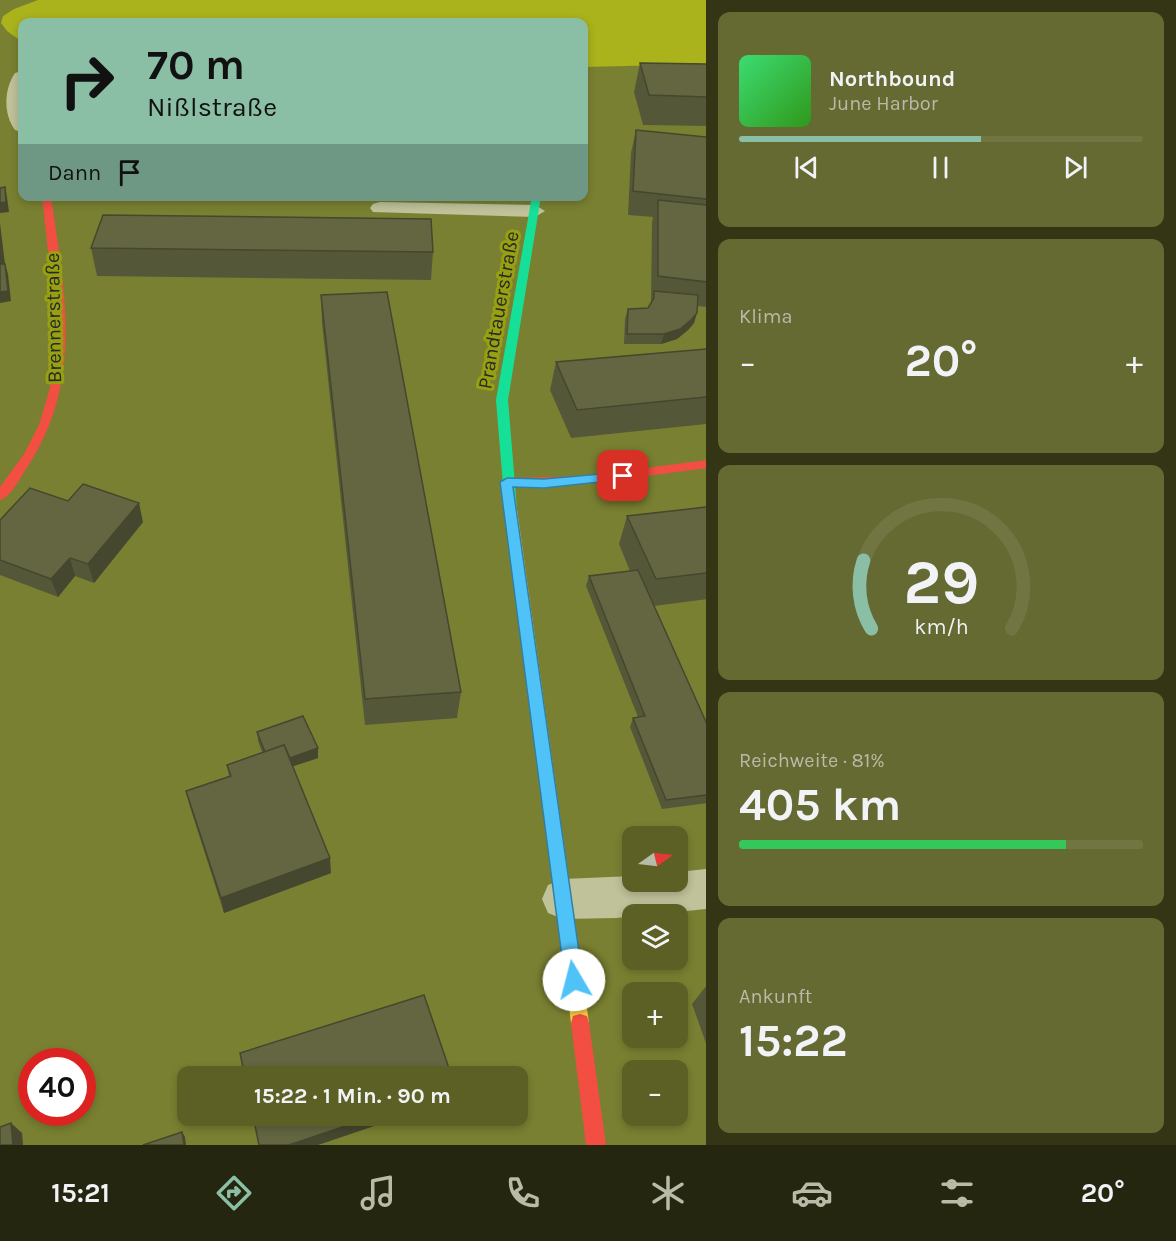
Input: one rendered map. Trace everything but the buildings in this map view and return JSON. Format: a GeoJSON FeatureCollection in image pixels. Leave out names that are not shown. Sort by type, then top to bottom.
{"type":"FeatureCollection","features":[{"type":"Feature","properties":{"kind":"street"},"geometry":{"type":"LineString","coordinates":[[18,86],[16,91],[18,114]]}},
{"type":"Feature","properties":{"kind":"street","name":"Brennerstraße"},"geometry":{"type":"LineString","coordinates":[[0,496],[31,456],[50,413],[58,370],[56,284],[47,201]]}},
{"type":"Feature","properties":{"kind":"street","name":"Prandtauerstraße"},"geometry":{"type":"LineString","coordinates":[[536,204],[502,399],[507,482],[596,1145]]}},
{"type":"Feature","properties":{"kind":"street"},"geometry":{"type":"LineString","coordinates":[[507,482],[544,484],[602,479],[706,464]]}},
{"type":"Feature","properties":{"kind":"street"},"geometry":{"type":"LineString","coordinates":[[563,899],[616,898],[706,889]]}},
{"type":"Feature","properties":{"kind":"lane"},"geometry":{"type":"LineString","coordinates":[[380,208],[536,204]]}},
{"type":"Feature","properties":{"kind":"shaded area"},"geometry":{"type":"Polygon","coordinates":[[[38,0],[706,0],[706,64],[588,67],[588,18],[18,18],[18,39],[1,23],[3,16],[38,0]]]}},
{"type":"Feature","properties":{"kind":"traffic: fast"},"geometry":{"type":"LineString","coordinates":[[511,509],[502,400],[536,201]]}},
{"type":"Feature","properties":{"kind":"traffic: slow"},"geometry":{"type":"LineString","coordinates":[[511,509],[580,1023]]}},
{"type":"Feature","properties":{"kind":"traffic: jam"},"geometry":{"type":"LineString","coordinates":[[0,496],[40,436],[56,388],[60,305],[47,201]]}},
{"type":"Feature","properties":{"kind":"traffic: jam"},"geometry":{"type":"LineString","coordinates":[[507,482],[582,480],[706,464]]}},
{"type":"Feature","properties":{"kind":"traffic: jam"},"geometry":{"type":"LineString","coordinates":[[580,1023],[596,1145]]}},
{"type":"Feature","properties":{"kind":"route"},"geometry":{"type":"LineString","coordinates":[[574,980],[507,482],[544,484],[623,476]]}}]}
